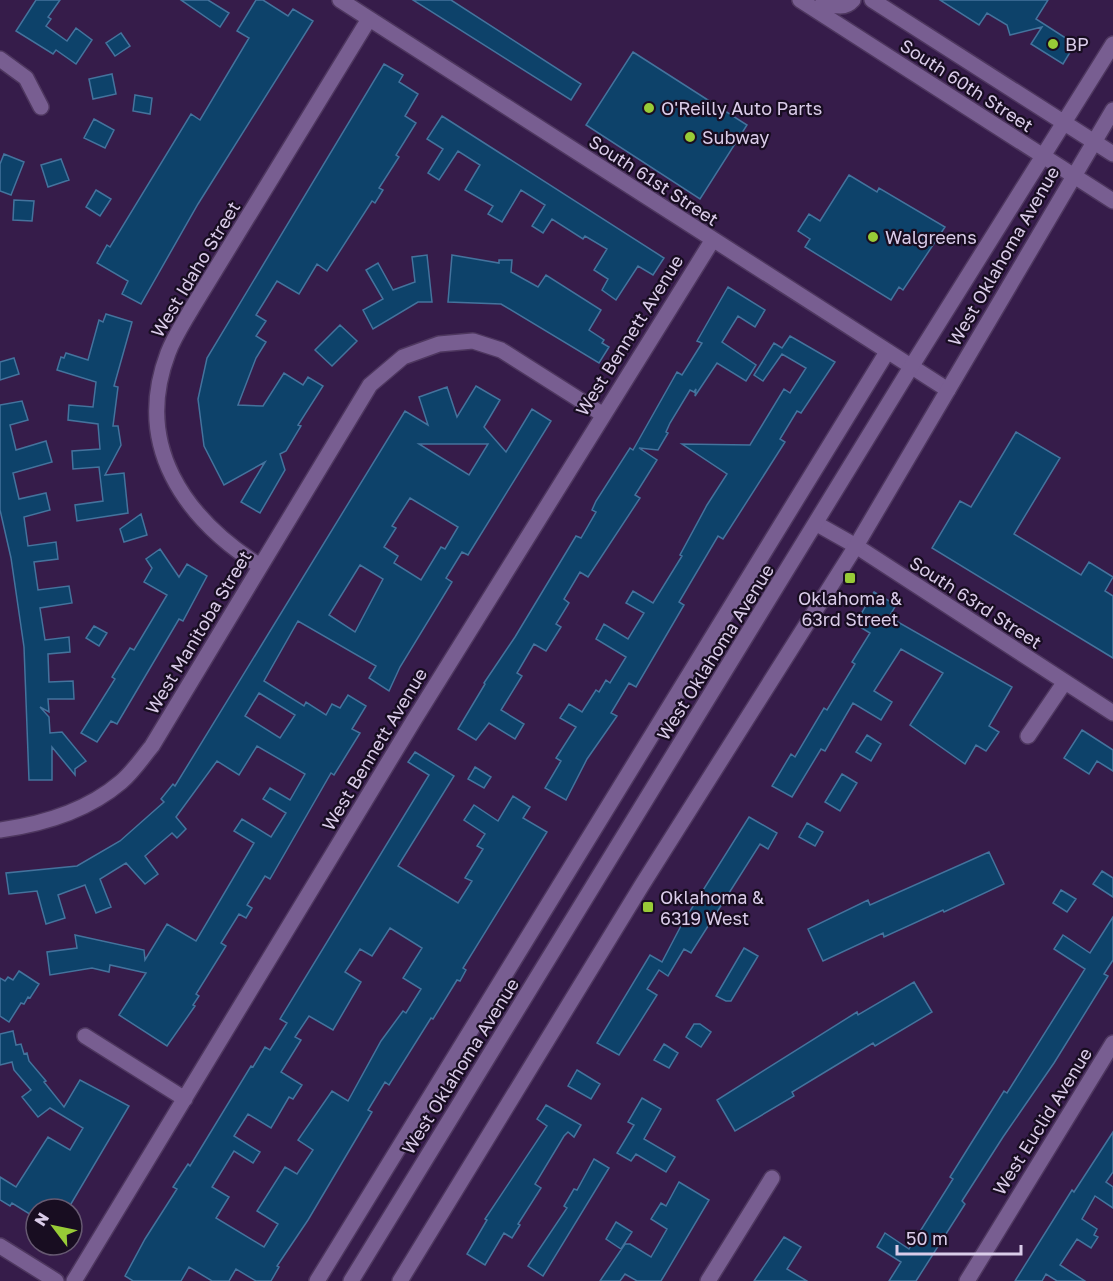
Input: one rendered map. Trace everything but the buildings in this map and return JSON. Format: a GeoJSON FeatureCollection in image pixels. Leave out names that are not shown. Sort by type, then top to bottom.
{"type":"FeatureCollection","features":[{"type":"Feature","properties":{"kind":"street","name":"South 61st Street"},"geometry":{"type":"LineString","coordinates":[[340,0],[712,241],[948,390]]}},
{"type":"Feature","properties":{"kind":"street","name":"South 60th Street"},"geometry":{"type":"LineString","coordinates":[[800,0],[1113,201]]}},
{"type":"Feature","properties":{"kind":"street"},"geometry":{"type":"LineString","coordinates":[[823,0],[834,7],[849,4],[853,0]]}},
{"type":"Feature","properties":{"kind":"street","name":"South 60th Street"},"geometry":{"type":"LineString","coordinates":[[872,0],[1113,154]]}},
{"type":"Feature","properties":{"kind":"street","name":"West Idaho Street"},"geometry":{"type":"LineString","coordinates":[[260,566],[229,546],[202,521],[178,489],[164,459],[158,423],[158,394],[168,352],[192,308],[369,19]]}},
{"type":"Feature","properties":{"kind":"street","name":"West Oklahoma Avenue"},"geometry":{"type":"LineString","coordinates":[[351,1281],[817,524],[911,367],[1113,44]]}},
{"type":"Feature","properties":{"kind":"street"},"geometry":{"type":"LineString","coordinates":[[0,59],[26,78],[41,106]]}},
{"type":"Feature","properties":{"kind":"street","name":"West Oklahoma Avenue"},"geometry":{"type":"LineString","coordinates":[[400,1281],[642,885],[856,546],[1072,175],[1113,110]]}},
{"type":"Feature","properties":{"kind":"street","name":"West Bennett Avenue"},"geometry":{"type":"LineString","coordinates":[[74,1281],[602,414],[712,241]]}},
{"type":"Feature","properties":{"kind":"street","name":"West Manitoba Street"},"geometry":{"type":"LineString","coordinates":[[0,830],[40,825],[84,806],[122,782],[152,746],[370,385],[403,357],[439,344],[473,341],[501,350],[602,414]]}},
{"type":"Feature","properties":{"kind":"street","name":"West Oklahoma Avenue"},"geometry":{"type":"LineString","coordinates":[[317,1281],[886,352]]}},
{"type":"Feature","properties":{"kind":"street","name":"South 63rd Street"},"geometry":{"type":"LineString","coordinates":[[817,524],[856,546],[1113,713]]}},
{"type":"Feature","properties":{"kind":"street"},"geometry":{"type":"LineString","coordinates":[[1028,736],[1064,683]]}},
{"type":"Feature","properties":{"kind":"street"},"geometry":{"type":"LineString","coordinates":[[85,1036],[185,1099]]}},
{"type":"Feature","properties":{"kind":"street","name":"West Euclid Avenue"},"geometry":{"type":"LineString","coordinates":[[967,1281],[1113,1043]]}},
{"type":"Feature","properties":{"kind":"street"},"geometry":{"type":"LineString","coordinates":[[708,1281],[772,1178]]}},
{"type":"Feature","properties":{"kind":"street"},"geometry":{"type":"LineString","coordinates":[[0,1246],[56,1281]]}},
{"type":"Feature","properties":{"kind":"place","name":"BP"},"geometry":{"type":"Point","coordinates":[1053,44]}},
{"type":"Feature","properties":{"kind":"place","name":"O'Reilly Auto Parts"},"geometry":{"type":"Point","coordinates":[649,108]}},
{"type":"Feature","properties":{"kind":"place","name":"Subway"},"geometry":{"type":"Point","coordinates":[690,137]}},
{"type":"Feature","properties":{"kind":"place","name":"Walgreens"},"geometry":{"type":"Point","coordinates":[873,237]}},
{"type":"Feature","properties":{"kind":"place","name":"Oklahoma & 63rd Street"},"geometry":{"type":"Point","coordinates":[850,578]}},
{"type":"Feature","properties":{"kind":"place","name":"Oklahoma & 6319 West"},"geometry":{"type":"Point","coordinates":[648,907]}}]}
